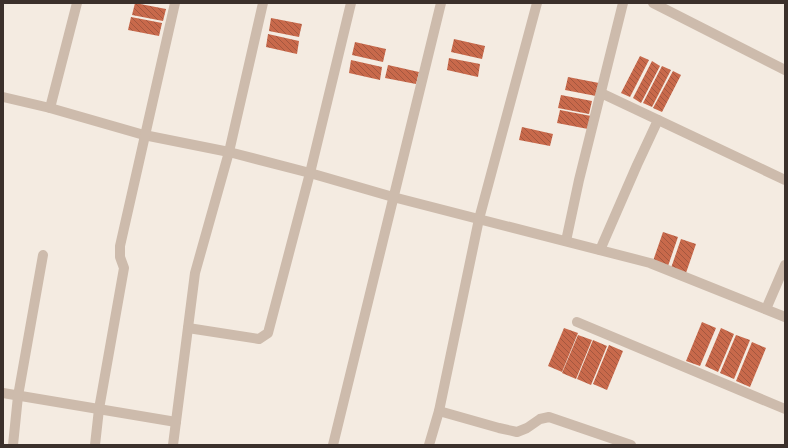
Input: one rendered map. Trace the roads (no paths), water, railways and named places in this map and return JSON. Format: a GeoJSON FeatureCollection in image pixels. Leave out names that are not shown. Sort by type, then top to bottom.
{"type":"FeatureCollection","features":[{"type":"Feature","properties":{"kind":"street"},"geometry":{"type":"LineString","coordinates":[[50,108],[77,3]]}},
{"type":"Feature","properties":{"kind":"street"},"geometry":{"type":"LineString","coordinates":[[95,445],[99,409],[124,268],[120,257],[120,246],[175,3]]}},
{"type":"Feature","properties":{"kind":"street"},"geometry":{"type":"LineString","coordinates":[[173,445],[195,273],[229,152],[263,3]]}},
{"type":"Feature","properties":{"kind":"street"},"geometry":{"type":"LineString","coordinates":[[188,328],[259,339],[268,333],[310,173],[351,3]]}},
{"type":"Feature","properties":{"kind":"street"},"geometry":{"type":"LineString","coordinates":[[332,445],[441,3]]}},
{"type":"Feature","properties":{"kind":"street"},"geometry":{"type":"LineString","coordinates":[[429,445],[439,411],[479,219],[537,3]]}},
{"type":"Feature","properties":{"kind":"street"},"geometry":{"type":"LineString","coordinates":[[566,241],[578,180],[623,3]]}},
{"type":"Feature","properties":{"kind":"street"},"geometry":{"type":"LineString","coordinates":[[653,3],[785,70]]}},
{"type":"Feature","properties":{"kind":"street"},"geometry":{"type":"LineString","coordinates":[[601,93],[785,180]]}},
{"type":"Feature","properties":{"kind":"street"},"geometry":{"type":"LineString","coordinates":[[3,97],[50,108],[144,135],[229,152],[393,197],[650,263],[785,317]]}},
{"type":"Feature","properties":{"kind":"street"},"geometry":{"type":"LineString","coordinates":[[600,250],[658,120]]}},
{"type":"Feature","properties":{"kind":"street"},"geometry":{"type":"LineString","coordinates":[[13,445],[18,396],[43,255]]}},
{"type":"Feature","properties":{"kind":"street"},"geometry":{"type":"LineString","coordinates":[[766,309],[785,265]]}},
{"type":"Feature","properties":{"kind":"street"},"geometry":{"type":"LineString","coordinates":[[578,322],[785,409]]}},
{"type":"Feature","properties":{"kind":"street"},"geometry":{"type":"LineString","coordinates":[[3,393],[176,422]]}},
{"type":"Feature","properties":{"kind":"street"},"geometry":{"type":"LineString","coordinates":[[439,411],[517,432],[527,428],[540,419],[549,417],[631,445]]}}]}
